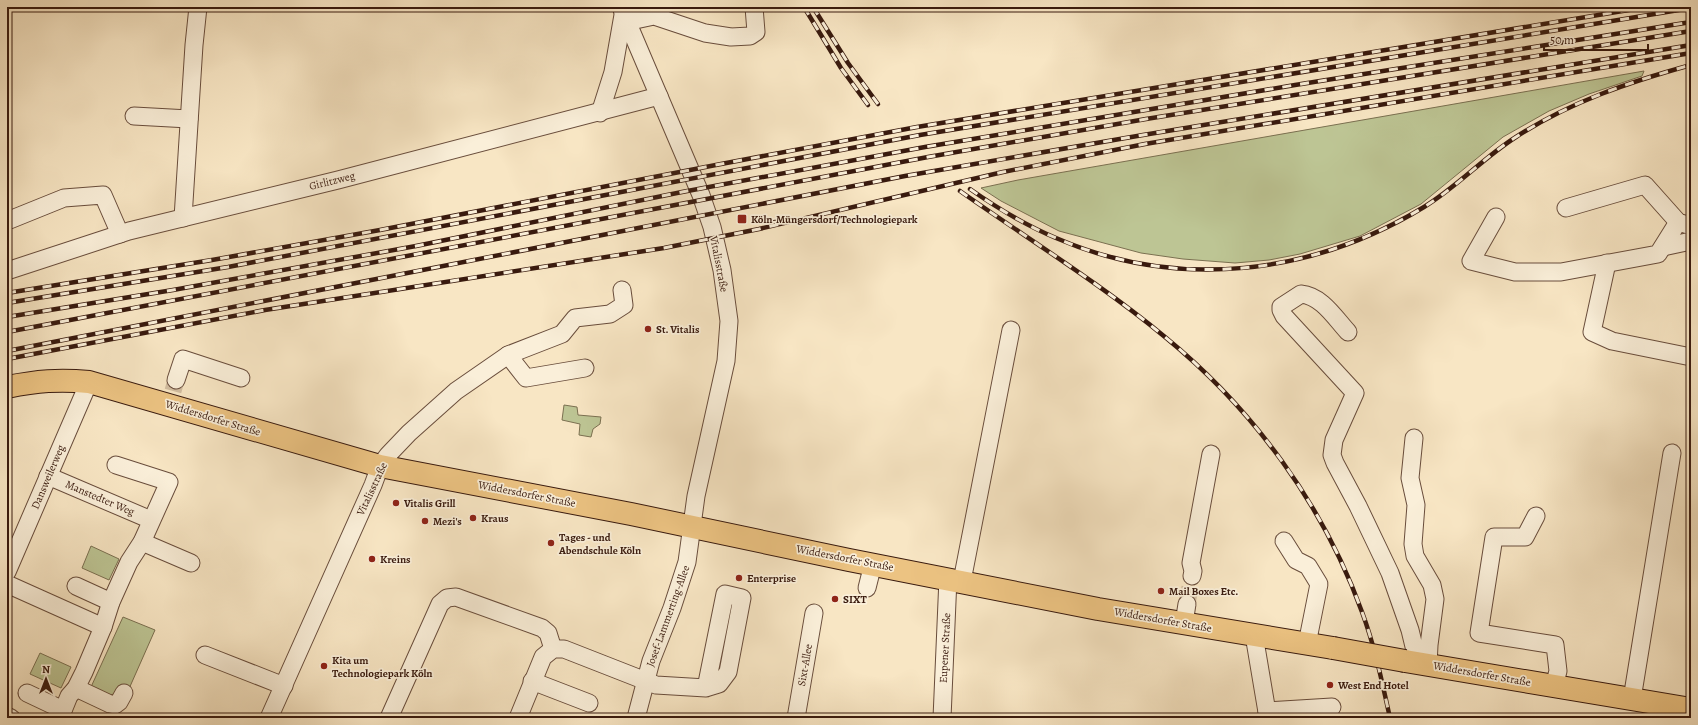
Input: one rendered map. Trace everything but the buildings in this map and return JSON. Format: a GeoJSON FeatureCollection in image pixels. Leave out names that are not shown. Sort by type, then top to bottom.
{"type":"FeatureCollection","features":[{"type":"Feature","properties":{"kind":"main road","name":"Widdersdorfer Straße"},"geometry":{"type":"LineString","coordinates":[[7,387],[63,379],[172,392],[380,466],[692,526],[1093,608],[1185,614],[1254,635],[1691,709]]}},
{"type":"Feature","properties":{"kind":"street"},"geometry":{"type":"LineString","coordinates":[[183,218],[198,7]]}},
{"type":"Feature","properties":{"kind":"street"},"geometry":{"type":"LineString","coordinates":[[600,113],[613,72],[624,14],[654,16],[705,33],[731,37],[750,36],[756,32],[754,7]]}},
{"type":"Feature","properties":{"kind":"street","name":"Vitalisstraße"},"geometry":{"type":"LineString","coordinates":[[624,14],[701,195],[712,227],[722,270],[729,321],[726,362],[696,496],[692,526]]}},
{"type":"Feature","properties":{"kind":"street","name":"Girlitzweg"},"geometry":{"type":"LineString","coordinates":[[7,271],[120,234],[600,113],[659,96]]}},
{"type":"Feature","properties":{"kind":"street"},"geometry":{"type":"LineString","coordinates":[[134,116],[189,119]]}},
{"type":"Feature","properties":{"kind":"street"},"geometry":{"type":"LineString","coordinates":[[1496,217],[1471,261],[1515,272],[1561,272],[1658,254],[1662,247],[1684,224],[1645,185],[1566,208]]}},
{"type":"Feature","properties":{"kind":"street"},"geometry":{"type":"LineString","coordinates":[[7,221],[64,198],[103,194],[120,234]]}},
{"type":"Feature","properties":{"kind":"street"},"geometry":{"type":"LineString","coordinates":[[1662,247],[1691,240]]}},
{"type":"Feature","properties":{"kind":"street"},"geometry":{"type":"LineString","coordinates":[[1607,263],[1592,332],[1612,341],[1691,357]]}},
{"type":"Feature","properties":{"kind":"street","name":"Vitalisstraße"},"geometry":{"type":"LineString","coordinates":[[269,718],[380,466],[409,433],[456,391],[508,355],[560,334],[575,318],[610,314],[624,305],[622,290]]}},
{"type":"Feature","properties":{"kind":"street"},"geometry":{"type":"LineString","coordinates":[[1348,332],[1321,302],[1314,298],[1301,294],[1281,306],[1284,316],[1355,393],[1334,440],[1332,455],[1335,464],[1358,506],[1390,573],[1410,630],[1417,663]]}},
{"type":"Feature","properties":{"kind":"street","name":"Eupener Straße"},"geometry":{"type":"LineString","coordinates":[[942,718],[955,580],[1011,330]]}},
{"type":"Feature","properties":{"kind":"street"},"geometry":{"type":"LineString","coordinates":[[508,355],[526,378],[585,368]]}},
{"type":"Feature","properties":{"kind":"street"},"geometry":{"type":"LineString","coordinates":[[172,392],[183,359],[241,378]]}},
{"type":"Feature","properties":{"kind":"street","name":"Dansweilerweg"},"geometry":{"type":"LineString","coordinates":[[7,572],[89,382]]}},
{"type":"Feature","properties":{"kind":"street"},"geometry":{"type":"LineString","coordinates":[[1414,438],[1410,478],[1416,505],[1413,544],[1415,556],[1432,585],[1435,599],[1429,645],[1417,663]]}},
{"type":"Feature","properties":{"kind":"street"},"geometry":{"type":"LineString","coordinates":[[1632,699],[1672,453]]}},
{"type":"Feature","properties":{"kind":"street"},"geometry":{"type":"LineString","coordinates":[[1192,576],[1191,563],[1211,454]]}},
{"type":"Feature","properties":{"kind":"street"},"geometry":{"type":"LineString","coordinates":[[27,693],[62,714],[69,696],[76,688],[103,627],[111,602],[129,562],[142,542],[169,482],[116,465]]}},
{"type":"Feature","properties":{"kind":"street","name":"Manstedter Weg"},"geometry":{"type":"LineString","coordinates":[[48,476],[151,520]]}},
{"type":"Feature","properties":{"kind":"street"},"geometry":{"type":"LineString","coordinates":[[1536,516],[1525,537],[1494,537],[1478,633],[1555,645],[1558,670],[1554,686]]}},
{"type":"Feature","properties":{"kind":"street","name":"Josef-Lammerting-Allee"},"geometry":{"type":"LineString","coordinates":[[636,718],[645,681],[687,562],[692,526]]}},
{"type":"Feature","properties":{"kind":"street"},"geometry":{"type":"LineString","coordinates":[[1284,541],[1296,560],[1308,566],[1319,584],[1307,644]]}},
{"type":"Feature","properties":{"kind":"street"},"geometry":{"type":"LineString","coordinates":[[142,542],[190,563]]}},
{"type":"Feature","properties":{"kind":"street"},"geometry":{"type":"LineString","coordinates":[[867,588],[873,564]]}},
{"type":"Feature","properties":{"kind":"street"},"geometry":{"type":"LineString","coordinates":[[7,584],[103,627]]}},
{"type":"Feature","properties":{"kind":"street"},"geometry":{"type":"LineString","coordinates":[[76,586],[111,602]]}},
{"type":"Feature","properties":{"kind":"street"},"geometry":{"type":"LineString","coordinates":[[645,681],[656,685],[706,688],[718,684],[728,672],[742,598],[725,594],[706,688]]}},
{"type":"Feature","properties":{"kind":"street"},"geometry":{"type":"LineString","coordinates":[[389,718],[440,604],[447,598],[456,597],[542,628],[548,633],[553,649],[543,657],[518,718]]}},
{"type":"Feature","properties":{"kind":"street","name":"Sixt-Allee"},"geometry":{"type":"LineString","coordinates":[[796,718],[814,613]]}},
{"type":"Feature","properties":{"kind":"street"},"geometry":{"type":"LineString","coordinates":[[1254,635],[1268,715],[1332,707]]}},
{"type":"Feature","properties":{"kind":"street","name":"Josef-Lammerting-Allee"},"geometry":{"type":"LineString","coordinates":[[553,649],[564,649],[645,681]]}},
{"type":"Feature","properties":{"kind":"street"},"geometry":{"type":"LineString","coordinates":[[205,655],[284,686]]}},
{"type":"Feature","properties":{"kind":"street"},"geometry":{"type":"LineString","coordinates":[[532,681],[589,703]]}},
{"type":"Feature","properties":{"kind":"street"},"geometry":{"type":"LineString","coordinates":[[76,688],[115,705],[119,702],[124,693]]}},
{"type":"Feature","properties":{"kind":"street"},"geometry":{"type":"LineString","coordinates":[[7,716],[11,718]]}},
{"type":"Feature","properties":{"kind":"green space"},"geometry":{"type":"Polygon","coordinates":[[[1644,71],[1642,76],[1589,94],[1549,111],[1503,137],[1421,204],[1360,236],[1300,254],[1269,260],[1235,263],[1183,259],[1141,253],[1059,231],[1001,201],[981,188],[1018,180],[1644,71]]]}},
{"type":"Feature","properties":{"kind":"green space"},"geometry":{"type":"Polygon","coordinates":[[[564,405],[577,407],[578,415],[601,417],[600,424],[593,429],[591,437],[579,435],[580,424],[562,420],[564,405]]]}},
{"type":"Feature","properties":{"kind":"green space"},"geometry":{"type":"Polygon","coordinates":[[[91,546],[119,559],[109,580],[82,568],[91,546]]]}},
{"type":"Feature","properties":{"kind":"green space"},"geometry":{"type":"Polygon","coordinates":[[[123,617],[155,630],[128,691],[110,695],[91,687],[123,617]]]}},
{"type":"Feature","properties":{"kind":"green space"},"geometry":{"type":"Polygon","coordinates":[[[40,653],[71,667],[61,688],[30,674],[40,653]]]}},
{"type":"Feature","properties":{"kind":"tunnel"},"geometry":{"type":"LineString","coordinates":[[173,391],[176,380]]}},
{"type":"Feature","properties":{"kind":"tunnel"},"geometry":{"type":"LineString","coordinates":[[1187,604],[1192,576]]}},
{"type":"Feature","properties":{"kind":"railway"},"geometry":{"type":"LineString","coordinates":[[804,7],[841,68],[868,105]]}},
{"type":"Feature","properties":{"kind":"railway"},"geometry":{"type":"LineString","coordinates":[[813,7],[848,63],[878,104]]}},
{"type":"Feature","properties":{"kind":"railway"},"geometry":{"type":"LineString","coordinates":[[7,293],[212,260],[380,230],[917,127],[1647,7]]}},
{"type":"Feature","properties":{"kind":"railway"},"geometry":{"type":"LineString","coordinates":[[7,303],[228,267],[920,135],[1691,8]]}},
{"type":"Feature","properties":{"kind":"railway"},"geometry":{"type":"LineString","coordinates":[[7,317],[173,290],[416,246],[682,192],[925,147],[1295,85],[1691,22]]}},
{"type":"Feature","properties":{"kind":"railway"},"geometry":{"type":"LineString","coordinates":[[7,332],[928,157],[1146,119],[1691,31]]}},
{"type":"Feature","properties":{"kind":"railway"},"geometry":{"type":"LineString","coordinates":[[7,351],[905,176],[1143,135],[1691,45]]}},
{"type":"Feature","properties":{"kind":"railway"},"geometry":{"type":"LineString","coordinates":[[7,359],[265,310],[664,248],[759,229],[1003,172],[1145,144],[1691,53]]}},
{"type":"Feature","properties":{"kind":"railway"},"geometry":{"type":"LineString","coordinates":[[970,189],[1033,228],[1102,255],[1149,265],[1197,269],[1244,268],[1291,261],[1336,248],[1381,230],[1424,207],[1448,191],[1504,145],[1557,113],[1600,94],[1645,78],[1691,65]]}},
{"type":"Feature","properties":{"kind":"railway"},"geometry":{"type":"LineString","coordinates":[[960,191],[1090,280],[1141,317],[1197,365],[1256,427],[1282,461],[1306,497],[1346,572],[1371,638],[1390,718]]}},
{"type":"Feature","properties":{"kind":"place","name":"Köln-Müngersdorf/Technologiepark"},"geometry":{"type":"Point","coordinates":[742,219]}},
{"type":"Feature","properties":{"kind":"place","name":"St. Vitalis"},"geometry":{"type":"Point","coordinates":[648,329]}},
{"type":"Feature","properties":{"kind":"place","name":"Vitalis Grill"},"geometry":{"type":"Point","coordinates":[396,503]}},
{"type":"Feature","properties":{"kind":"place","name":"Kraus"},"geometry":{"type":"Point","coordinates":[473,518]}},
{"type":"Feature","properties":{"kind":"place","name":"Mezi's"},"geometry":{"type":"Point","coordinates":[425,521]}},
{"type":"Feature","properties":{"kind":"place","name":"Tages - und Abendschule Köln"},"geometry":{"type":"Point","coordinates":[551,543]}},
{"type":"Feature","properties":{"kind":"place","name":"Kreins"},"geometry":{"type":"Point","coordinates":[372,559]}},
{"type":"Feature","properties":{"kind":"place","name":"Enterprise"},"geometry":{"type":"Point","coordinates":[739,578]}},
{"type":"Feature","properties":{"kind":"place","name":"Mail Boxes Etc."},"geometry":{"type":"Point","coordinates":[1161,591]}},
{"type":"Feature","properties":{"kind":"place","name":"SIXT"},"geometry":{"type":"Point","coordinates":[835,599]}},
{"type":"Feature","properties":{"kind":"place","name":"Kita um Technologiepark Köln"},"geometry":{"type":"Point","coordinates":[324,666]}},
{"type":"Feature","properties":{"kind":"place","name":"West End Hotel"},"geometry":{"type":"Point","coordinates":[1330,685]}}]}
